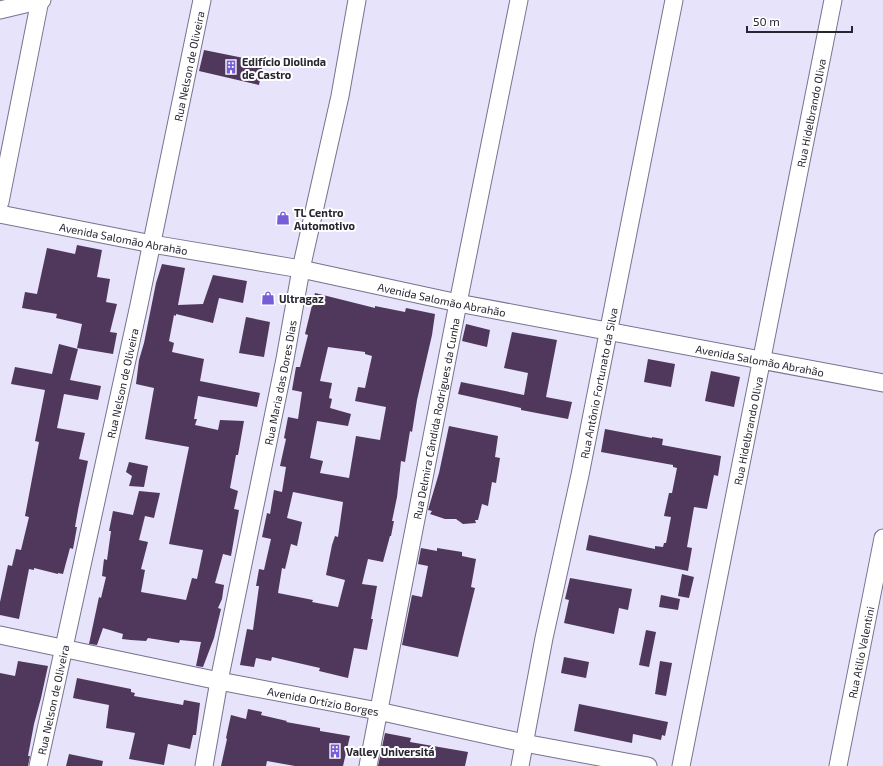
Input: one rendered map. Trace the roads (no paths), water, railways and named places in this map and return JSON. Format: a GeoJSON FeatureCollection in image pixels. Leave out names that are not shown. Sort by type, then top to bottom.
{"type":"FeatureCollection","features":[{"type":"Feature","properties":{"kind":"street"},"geometry":{"type":"LineString","coordinates":[[0,10],[41,0],[0,202]]}},
{"type":"Feature","properties":{"kind":"street","name":"Rua Nelson de Oliveira"},"geometry":{"type":"LineString","coordinates":[[38,766],[152,244],[202,0]]}},
{"type":"Feature","properties":{"kind":"street","name":"Rua Maria das Dores Dias"},"geometry":{"type":"LineString","coordinates":[[204,766],[219,681],[282,374],[301,269],[340,96],[358,0]]}},
{"type":"Feature","properties":{"kind":"street","name":"Rua Delmira Cândida Rodrigues da Cunha"},"geometry":{"type":"LineString","coordinates":[[368,766],[518,0]]}},
{"type":"Feature","properties":{"kind":"street","name":"Rua Antônio Fortunato da Silva"},"geometry":{"type":"LineString","coordinates":[[520,766],[544,638],[580,475],[609,332],[674,0]]}},
{"type":"Feature","properties":{"kind":"street","name":"Rua Hidelbrando Oliva"},"geometry":{"type":"LineString","coordinates":[[681,766],[833,0]]}},
{"type":"Feature","properties":{"kind":"street","name":"Avenida Salomão Abrahão"},"geometry":{"type":"LineString","coordinates":[[0,214],[152,244],[301,269],[458,303],[762,359],[883,383]]}},
{"type":"Feature","properties":{"kind":"street","name":"Rua Atilio Valentini"},"geometry":{"type":"LineString","coordinates":[[838,766],[883,538]]}},
{"type":"Feature","properties":{"kind":"street","name":"Avenida Ortízio Borges"},"geometry":{"type":"LineString","coordinates":[[0,634],[219,681],[378,711],[524,743],[648,766]]}},
{"type":"Feature","properties":{"kind":"place","name":"Edifício Diolinda de Castro"},"geometry":{"type":"Point","coordinates":[231,67]}},
{"type":"Feature","properties":{"kind":"place","name":"TL Centro Automotivo"},"geometry":{"type":"Point","coordinates":[283,218]}},
{"type":"Feature","properties":{"kind":"place","name":"Ultragaz"},"geometry":{"type":"Point","coordinates":[268,298]}},
{"type":"Feature","properties":{"kind":"place","name":"Valley Universitá"},"geometry":{"type":"Point","coordinates":[335,751]}}]}
